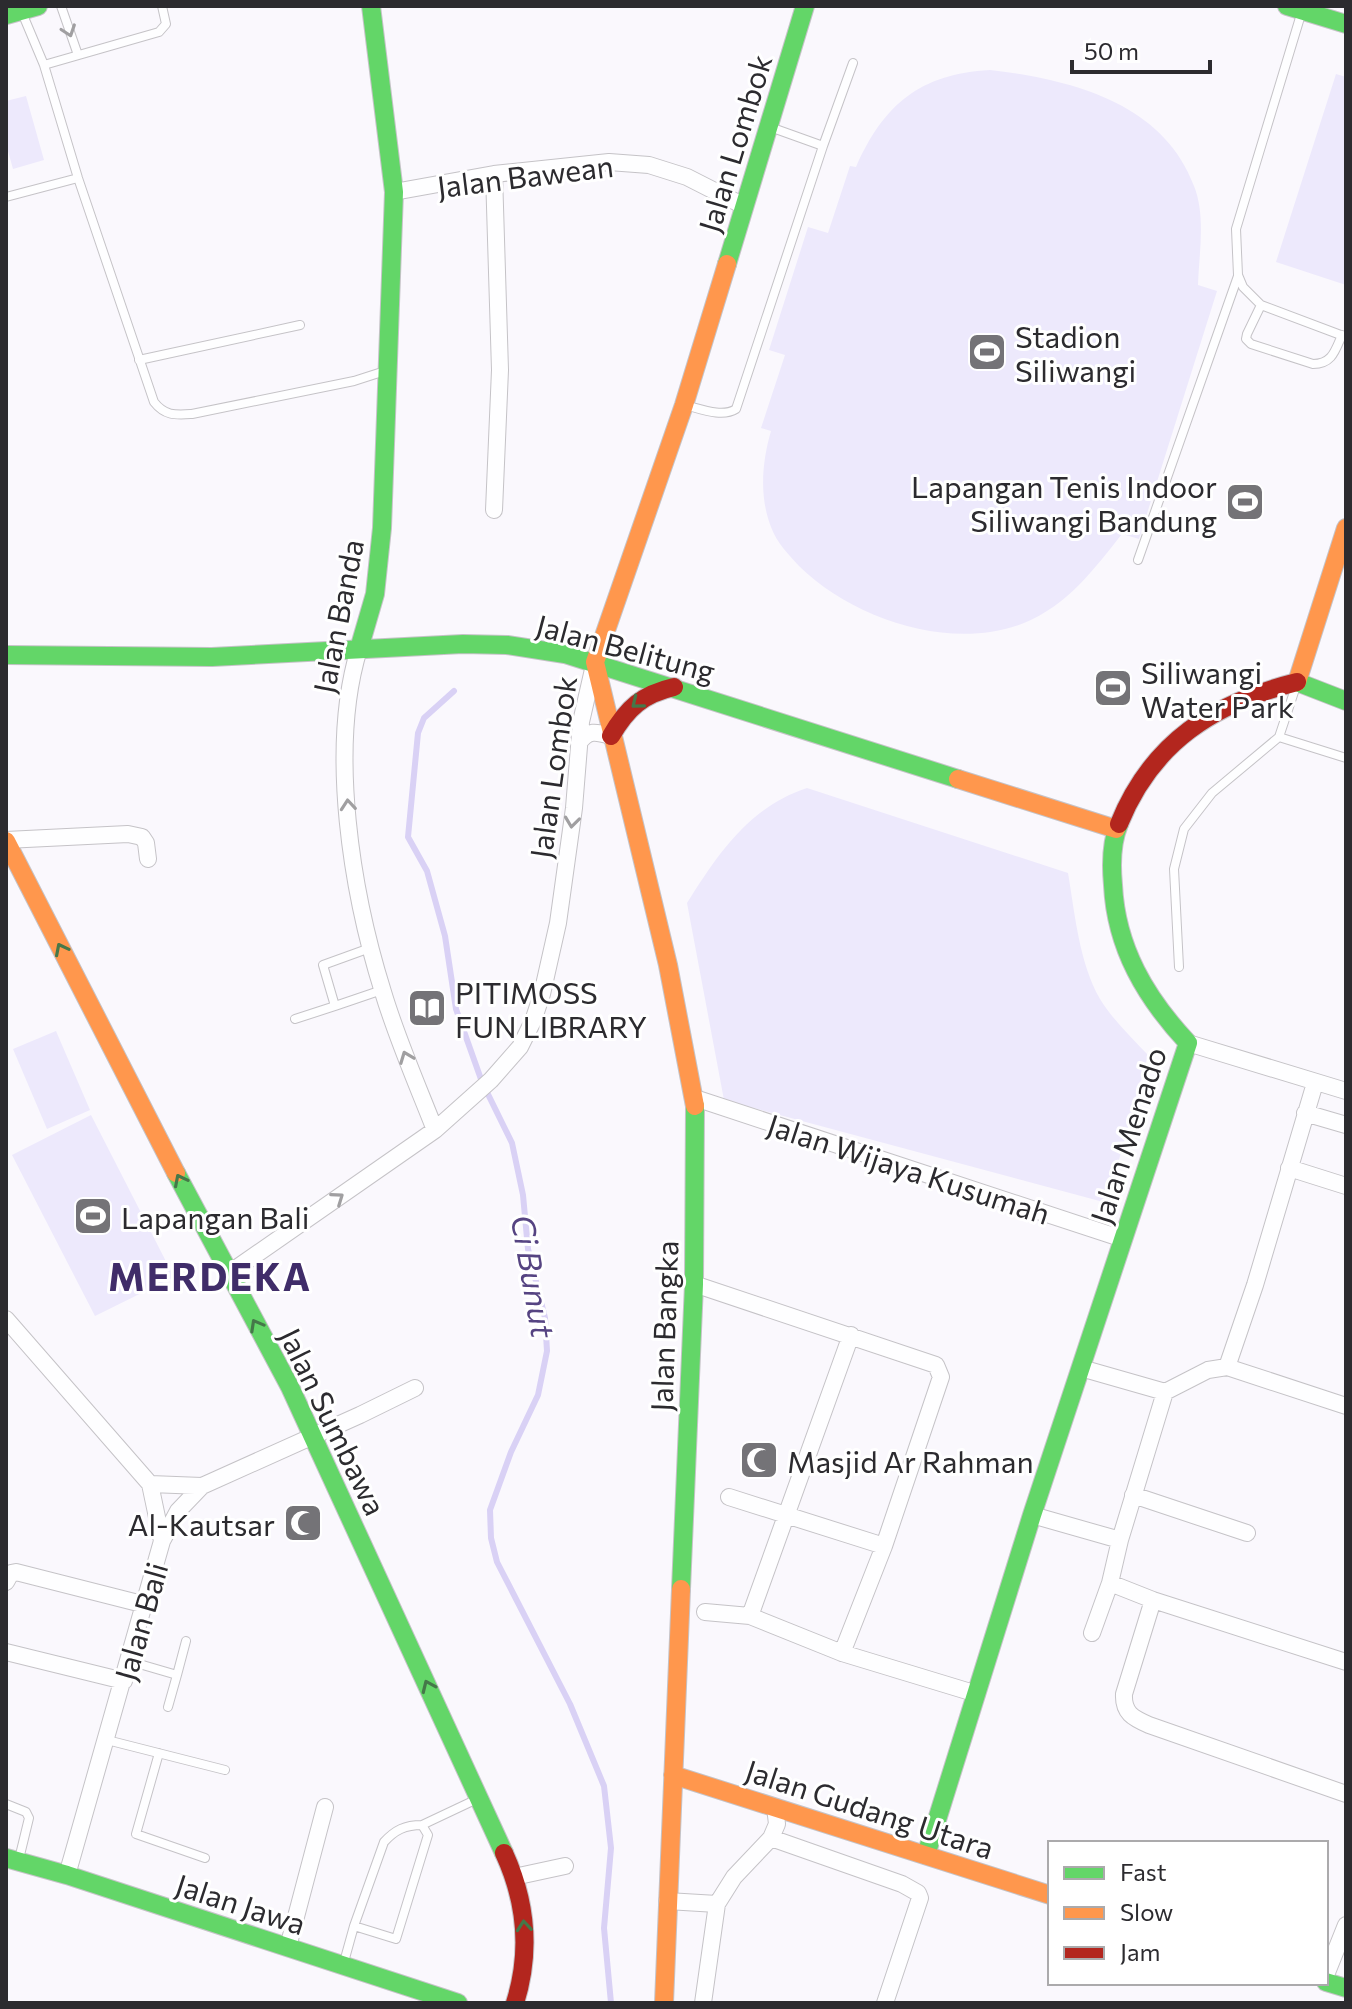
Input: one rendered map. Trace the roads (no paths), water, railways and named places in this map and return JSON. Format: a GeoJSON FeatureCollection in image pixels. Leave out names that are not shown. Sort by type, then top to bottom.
{"type":"FeatureCollection","features":[{"type":"Feature","properties":{"kind":"street","name":"Jalan Banda"},"geometry":{"type":"LineString","coordinates":[[371,6],[394,192],[389,370],[381,541],[375,594],[347,704],[345,768],[352,843],[370,948],[382,990],[435,1130]]}},
{"type":"Feature","properties":{"kind":"street","name":"Jalan Lombok"},"geometry":{"type":"LineString","coordinates":[[228,1274],[435,1130],[485,1086],[520,1047],[533,1021],[551,961],[564,884],[585,695],[684,405],[805,6]]}},
{"type":"Feature","properties":{"kind":"street"},"geometry":{"type":"LineString","coordinates":[[1294,8],[1346,24]]}},
{"type":"Feature","properties":{"kind":"street","name":"Jalan Bawean"},"geometry":{"type":"LineString","coordinates":[[394,192],[494,174],[609,162],[649,165],[687,177],[744,206]]}},
{"type":"Feature","properties":{"kind":"street"},"geometry":{"type":"LineString","coordinates":[[494,174],[500,370],[494,510]]}},
{"type":"Feature","properties":{"kind":"street"},"geometry":{"type":"LineString","coordinates":[[1346,528],[1297,682],[1346,701]]}},
{"type":"Feature","properties":{"kind":"street","name":"Jalan Belitung"},"geometry":{"type":"LineString","coordinates":[[6,655],[212,657],[409,645],[507,645],[565,654],[1116,829]]}},
{"type":"Feature","properties":{"kind":"street","name":"Jalan Bangka"},"geometry":{"type":"LineString","coordinates":[[595,662],[668,965],[695,1098],[697,1135],[694,1284],[664,2003]]}},
{"type":"Feature","properties":{"kind":"street","name":"Jalan Menado"},"geometry":{"type":"LineString","coordinates":[[926,1855],[1032,1515],[1188,1043],[1149,999],[1123,946],[1112,888],[1116,829],[1150,767],[1184,733],[1234,701],[1267,688],[1297,682]]}},
{"type":"Feature","properties":{"kind":"street"},"geometry":{"type":"LineString","coordinates":[[579,743],[584,735],[592,732],[611,736],[633,703],[653,691],[674,687]]}},
{"type":"Feature","properties":{"kind":"street"},"geometry":{"type":"LineString","coordinates":[[6,840],[128,834],[142,837],[148,859]]}},
{"type":"Feature","properties":{"kind":"street","name":"Jalan Sumbawa"},"geometry":{"type":"LineString","coordinates":[[6,840],[228,1274],[290,1387],[514,1877],[526,1934],[524,1964],[515,2003]]}},
{"type":"Feature","properties":{"kind":"street"},"geometry":{"type":"LineString","coordinates":[[1188,1043],[1346,1091]]}},
{"type":"Feature","properties":{"kind":"street"},"geometry":{"type":"LineString","coordinates":[[1227,1367],[1255,1285],[1315,1083]]}},
{"type":"Feature","properties":{"kind":"street","name":"Jalan Wijaya Kusumah"},"geometry":{"type":"LineString","coordinates":[[695,1098],[1123,1239]]}},
{"type":"Feature","properties":{"kind":"street"},"geometry":{"type":"LineString","coordinates":[[1305,1113],[1346,1125]]}},
{"type":"Feature","properties":{"kind":"street"},"geometry":{"type":"LineString","coordinates":[[1289,1168],[1346,1186]]}},
{"type":"Feature","properties":{"kind":"street"},"geometry":{"type":"LineString","coordinates":[[694,1284],[936,1365],[940,1371],[941,1377],[884,1546],[842,1653]]}},
{"type":"Feature","properties":{"kind":"street","name":"Jalan Bali"},"geometry":{"type":"LineString","coordinates":[[6,1319],[150,1484],[162,1541],[67,1875]]}},
{"type":"Feature","properties":{"kind":"street"},"geometry":{"type":"LineString","coordinates":[[750,1616],[851,1335]]}},
{"type":"Feature","properties":{"kind":"street"},"geometry":{"type":"LineString","coordinates":[[1081,1368],[1165,1392],[1208,1370],[1227,1367],[1346,1406]]}},
{"type":"Feature","properties":{"kind":"street"},"geometry":{"type":"LineString","coordinates":[[162,1541],[178,1511],[202,1486],[415,1388]]}},
{"type":"Feature","properties":{"kind":"street"},"geometry":{"type":"LineString","coordinates":[[1092,1633],[1110,1583],[1165,1392]]}},
{"type":"Feature","properties":{"kind":"street"},"geometry":{"type":"LineString","coordinates":[[150,1484],[202,1486]]}},
{"type":"Feature","properties":{"kind":"street"},"geometry":{"type":"LineString","coordinates":[[1133,1495],[1247,1533]]}},
{"type":"Feature","properties":{"kind":"street"},"geometry":{"type":"LineString","coordinates":[[729,1497],[884,1546]]}},
{"type":"Feature","properties":{"kind":"street"},"geometry":{"type":"LineString","coordinates":[[1032,1515],[1120,1540]]}},
{"type":"Feature","properties":{"kind":"street"},"geometry":{"type":"LineString","coordinates":[[6,1582],[11,1573],[16,1572],[146,1605]]}},
{"type":"Feature","properties":{"kind":"street"},"geometry":{"type":"LineString","coordinates":[[1110,1583],[1153,1600],[1346,1662]]}},
{"type":"Feature","properties":{"kind":"street"},"geometry":{"type":"LineString","coordinates":[[1153,1600],[1124,1694],[1123,1705],[1128,1713],[1149,1725],[1346,1794]]}},
{"type":"Feature","properties":{"kind":"street"},"geometry":{"type":"LineString","coordinates":[[705,1612],[750,1616],[842,1653],[977,1694]]}},
{"type":"Feature","properties":{"kind":"street"},"geometry":{"type":"LineString","coordinates":[[6,1652],[124,1681]]}},
{"type":"Feature","properties":{"kind":"street","name":"Jalan Gudang Utara"},"geometry":{"type":"LineString","coordinates":[[673,1775],[1048,1894]]}},
{"type":"Feature","properties":{"kind":"street"},"geometry":{"type":"LineString","coordinates":[[288,1947],[325,1807]]}},
{"type":"Feature","properties":{"kind":"street"},"geometry":{"type":"LineString","coordinates":[[703,2003],[717,1904],[734,1877],[771,1838],[777,1824],[775,1807]]}},
{"type":"Feature","properties":{"kind":"street"},"geometry":{"type":"LineString","coordinates":[[771,1838],[902,1884],[918,1893],[920,1898],[885,2003]]}},
{"type":"Feature","properties":{"kind":"street","name":"Jalan Jawa"},"geometry":{"type":"LineString","coordinates":[[12,1860],[67,1875],[458,2003]]}},
{"type":"Feature","properties":{"kind":"street"},"geometry":{"type":"LineString","coordinates":[[514,1877],[565,1866]]}},
{"type":"Feature","properties":{"kind":"street"},"geometry":{"type":"LineString","coordinates":[[667,1901],[717,1904]]}},
{"type":"Feature","properties":{"kind":"street"},"geometry":{"type":"LineString","coordinates":[[1328,1970],[1346,1925]]}},
{"type":"Feature","properties":{"kind":"lane"},"geometry":{"type":"LineString","coordinates":[[61,6],[78,55]]}},
{"type":"Feature","properties":{"kind":"lane"},"geometry":{"type":"LineString","coordinates":[[44,65],[159,32],[166,24],[162,6]]}},
{"type":"Feature","properties":{"kind":"lane"},"geometry":{"type":"LineString","coordinates":[[1261,305],[1247,334],[1246,339],[1251,344],[1313,364],[1324,364],[1344,336],[1261,305],[1243,287],[1238,275],[1236,229],[1294,8]]}},
{"type":"Feature","properties":{"kind":"lane"},"geometry":{"type":"LineString","coordinates":[[22,10],[44,65],[139,360],[154,402],[162,412],[192,414],[354,381],[389,370]]}},
{"type":"Feature","properties":{"kind":"lane"},"geometry":{"type":"LineString","coordinates":[[684,405],[723,413],[732,413],[736,409],[853,63]]}},
{"type":"Feature","properties":{"kind":"lane"},"geometry":{"type":"LineString","coordinates":[[769,127],[823,146]]}},
{"type":"Feature","properties":{"kind":"lane"},"geometry":{"type":"LineString","coordinates":[[6,197],[78,178]]}},
{"type":"Feature","properties":{"kind":"lane"},"geometry":{"type":"LineString","coordinates":[[1138,560],[1238,275]]}},
{"type":"Feature","properties":{"kind":"lane"},"geometry":{"type":"LineString","coordinates":[[139,360],[300,325]]}},
{"type":"Feature","properties":{"kind":"lane"},"geometry":{"type":"LineString","coordinates":[[1179,967],[1174,869],[1184,829],[1212,793],[1279,737],[1297,682]]}},
{"type":"Feature","properties":{"kind":"lane"},"geometry":{"type":"LineString","coordinates":[[1279,737],[1346,758]]}},
{"type":"Feature","properties":{"kind":"lane"},"geometry":{"type":"LineString","coordinates":[[335,1006],[323,965],[370,948]]}},
{"type":"Feature","properties":{"kind":"lane"},"geometry":{"type":"LineString","coordinates":[[295,1019],[382,990]]}},
{"type":"Feature","properties":{"kind":"lane"},"geometry":{"type":"LineString","coordinates":[[168,1707],[186,1641]]}},
{"type":"Feature","properties":{"kind":"lane"},"geometry":{"type":"LineString","coordinates":[[129,1661],[177,1675]]}},
{"type":"Feature","properties":{"kind":"lane"},"geometry":{"type":"LineString","coordinates":[[107,1740],[225,1770]]}},
{"type":"Feature","properties":{"kind":"lane"},"geometry":{"type":"LineString","coordinates":[[159,1753],[136,1834],[205,1858]]}},
{"type":"Feature","properties":{"kind":"lane"},"geometry":{"type":"LineString","coordinates":[[343,1965],[384,1842],[392,1833],[408,1825],[422,1825],[479,1798]]}},
{"type":"Feature","properties":{"kind":"lane"},"geometry":{"type":"LineString","coordinates":[[6,1804],[26,1812],[29,1818],[12,1860]]}},
{"type":"Feature","properties":{"kind":"lane"},"geometry":{"type":"LineString","coordinates":[[354,1926],[396,1939],[428,1835],[422,1825]]}},
{"type":"Feature","properties":{"kind":"waterway","name":"Ci Bunut"},"geometry":{"type":"LineString","coordinates":[[454,691],[424,718],[418,733],[408,837],[427,871],[445,936],[456,1009],[482,1082],[512,1143],[523,1195],[528,1249],[545,1318],[547,1351],[538,1395],[511,1452],[490,1510],[491,1538],[497,1562],[570,1704],[604,1786],[611,1848],[604,1928],[611,2003]]}},
{"type":"Feature","properties":{"kind":"place","name":"Stadion Siliwangi"},"geometry":{"type":"Point","coordinates":[987,352]}},
{"type":"Feature","properties":{"kind":"place","name":"Lapangan Tenis Indoor Siliwangi Bandung"},"geometry":{"type":"Point","coordinates":[1245,502]}},
{"type":"Feature","properties":{"kind":"place","name":"Siliwangi Water Park"},"geometry":{"type":"Point","coordinates":[1113,688]}},
{"type":"Feature","properties":{"kind":"place","name":"PITIMOSS FUN LIBRARY"},"geometry":{"type":"Point","coordinates":[427,1008]}},
{"type":"Feature","properties":{"kind":"place","name":"Lapangan Bali"},"geometry":{"type":"Point","coordinates":[93,1216]}},
{"type":"Feature","properties":{"kind":"place","name":"Masjid Ar Rahman"},"geometry":{"type":"Point","coordinates":[759,1460]}},
{"type":"Feature","properties":{"kind":"place","name":"Al-Kautsar"},"geometry":{"type":"Point","coordinates":[303,1523]}},
{"type":"Feature","properties":{"kind":"district","name":"MERDEKA"},"geometry":{"type":"Point","coordinates":[210,1275]}}]}
